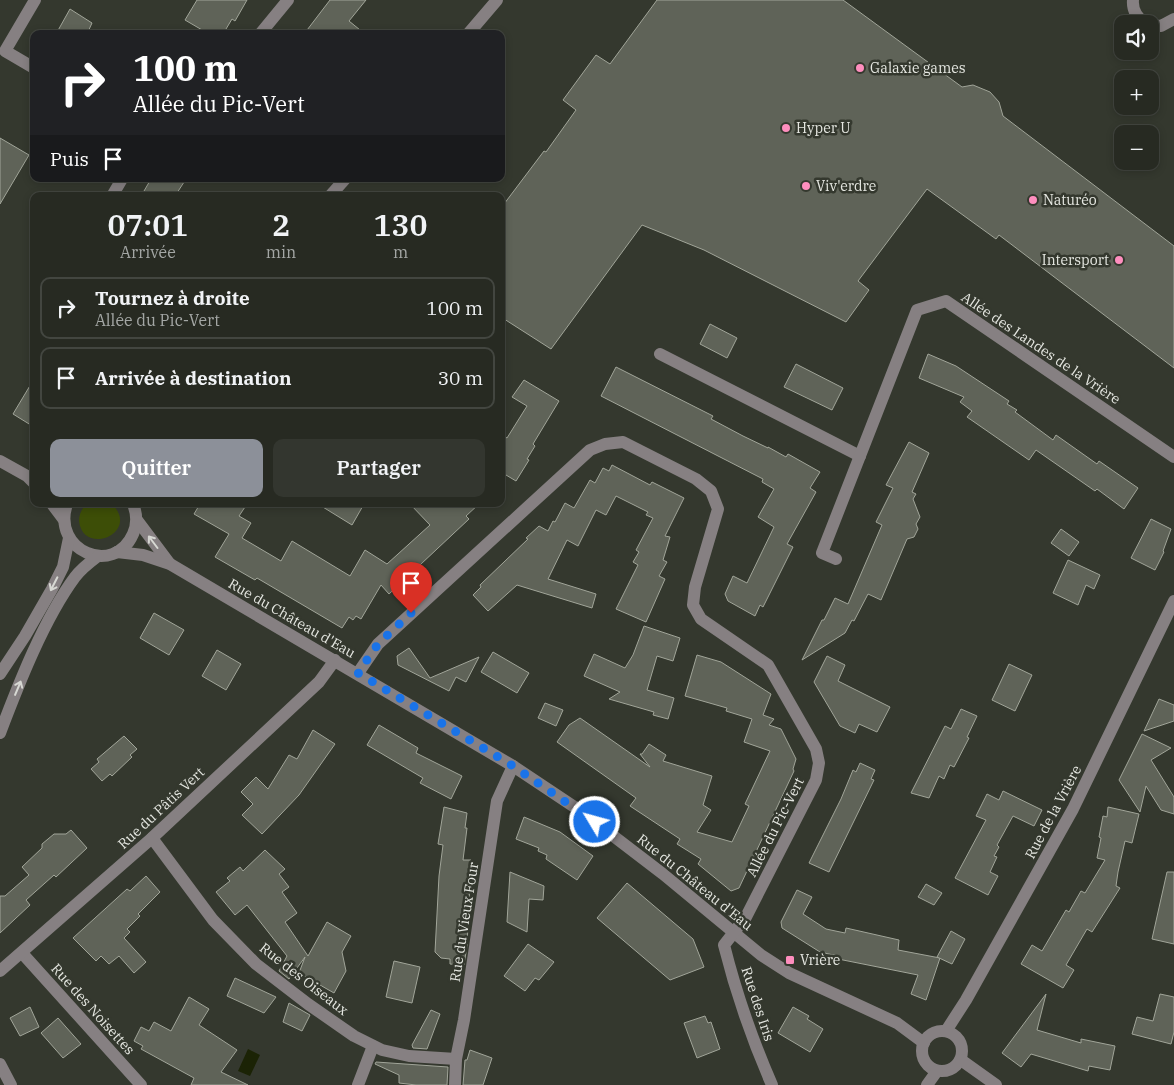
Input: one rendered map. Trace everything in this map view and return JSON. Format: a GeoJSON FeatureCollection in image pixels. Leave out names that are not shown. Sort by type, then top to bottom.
{"type":"FeatureCollection","features":[{"type":"Feature","properties":{"kind":"street"},"geometry":{"type":"LineString","coordinates":[[30,66],[5,51],[35,0]]}},
{"type":"Feature","properties":{"kind":"street"},"geometry":{"type":"LineString","coordinates":[[263,30],[288,0]]}},
{"type":"Feature","properties":{"kind":"street"},"geometry":{"type":"LineString","coordinates":[[471,30],[497,0]]}},
{"type":"Feature","properties":{"kind":"street"},"geometry":{"type":"LineString","coordinates":[[1133,0],[1136,15]]}},
{"type":"Feature","properties":{"kind":"street"},"geometry":{"type":"LineString","coordinates":[[1159,26],[1174,19]]}},
{"type":"Feature","properties":{"kind":"street"},"geometry":{"type":"LineString","coordinates":[[334,192],[342,182]]}},
{"type":"Feature","properties":{"kind":"street","name":"Allée des Landes de la Vrière"},"geometry":{"type":"LineString","coordinates":[[836,558],[822,553],[917,310],[946,301],[1174,457]]}},
{"type":"Feature","properties":{"kind":"street"},"geometry":{"type":"LineString","coordinates":[[660,354],[860,456]]}},
{"type":"Feature","properties":{"kind":"street","name":"Allée du Pic-Vert"},"geometry":{"type":"LineString","coordinates":[[358,673],[384,638],[590,450],[605,444],[623,442],[696,479],[712,491],[718,509],[695,587],[693,606],[701,619],[768,665],[816,749],[819,763],[816,780],[746,916],[733,934]]}},
{"type":"Feature","properties":{"kind":"street"},"geometry":{"type":"LineString","coordinates":[[0,461],[30,479]]}},
{"type":"Feature","properties":{"kind":"street"},"geometry":{"type":"LineString","coordinates":[[0,674],[25,636],[63,568],[69,538],[64,520],[54,507]]}},
{"type":"Feature","properties":{"kind":"street"},"geometry":{"type":"LineString","coordinates":[[64,520],[66,507]]}},
{"type":"Feature","properties":{"kind":"street"},"geometry":{"type":"LineString","coordinates":[[117,552],[125,546],[135,530],[136,511],[134,507]]}},
{"type":"Feature","properties":{"kind":"street","name":"Rue du Château d'Eau"},"geometry":{"type":"LineString","coordinates":[[136,520],[170,564]]}},
{"type":"Feature","properties":{"kind":"street"},"geometry":{"type":"LineString","coordinates":[[69,538],[81,551],[98,556]]}},
{"type":"Feature","properties":{"kind":"street","name":"Rue du Château d'Eau"},"geometry":{"type":"LineString","coordinates":[[98,556],[117,552],[143,555],[170,564],[358,673],[513,766],[582,812],[663,874],[733,934],[761,955],[789,973],[897,1023],[924,1043]]}},
{"type":"Feature","properties":{"kind":"street"},"geometry":{"type":"LineString","coordinates":[[0,733],[38,644],[64,595],[76,575],[98,556]]}},
{"type":"Feature","properties":{"kind":"street","name":"Rue de la Vrière"},"geometry":{"type":"LineString","coordinates":[[946,1031],[966,1000],[1073,809],[1174,601]]}},
{"type":"Feature","properties":{"kind":"street","name":"Rue du Pâtis Vert"},"geometry":{"type":"LineString","coordinates":[[0,971],[152,838],[319,682],[335,660]]}},
{"type":"Feature","properties":{"kind":"street","name":"Rue du Vieux Four"},"geometry":{"type":"LineString","coordinates":[[455,1085],[456,1059],[466,1011],[497,800],[513,766]]}},
{"type":"Feature","properties":{"kind":"street","name":"Rue des Oiseaux"},"geometry":{"type":"LineString","coordinates":[[152,838],[213,920],[256,964],[308,1004],[354,1036],[373,1046],[409,1056],[456,1059]]}},
{"type":"Feature","properties":{"kind":"street","name":"Rue des Iris"},"geometry":{"type":"LineString","coordinates":[[733,934],[724,945],[732,979],[755,1045],[772,1085]]}},
{"type":"Feature","properties":{"kind":"street","name":"Rue des Noisettes"},"geometry":{"type":"LineString","coordinates":[[22,953],[141,1085]]}},
{"type":"Feature","properties":{"kind":"street"},"geometry":{"type":"LineString","coordinates":[[946,1031],[953,1033],[958,1038],[963,1052],[962,1060],[951,1069],[937,1071],[925,1063],[922,1049],[927,1037],[932,1033],[946,1031]]}},
{"type":"Feature","properties":{"kind":"street"},"geometry":{"type":"LineString","coordinates":[[358,1085],[373,1046]]}},
{"type":"Feature","properties":{"kind":"street"},"geometry":{"type":"LineString","coordinates":[[962,1060],[996,1085]]}},
{"type":"Feature","properties":{"kind":"street"},"geometry":{"type":"LineString","coordinates":[[0,1064],[11,1085]]}},
{"type":"Feature","properties":{"kind":"street"},"geometry":{"type":"LineString","coordinates":[[927,1085],[937,1071]]}},
{"type":"Feature","properties":{"kind":"green space"},"geometry":{"type":"Polygon","coordinates":[[[84,507],[114,507],[119,515],[120,524],[115,532],[108,537],[90,538],[83,532],[79,521],[84,507]]]}},
{"type":"Feature","properties":{"kind":"shaded area"},"geometry":{"type":"Polygon","coordinates":[[[248,1049],[260,1055],[250,1076],[238,1071],[248,1049]]]}},
{"type":"Feature","properties":{"kind":"building"},"geometry":{"type":"Polygon","coordinates":[[[197,0],[247,0],[235,21],[232,19],[225,30],[202,30],[185,20],[197,0]]]}},
{"type":"Feature","properties":{"kind":"building"},"geometry":{"type":"Polygon","coordinates":[[[330,0],[366,0],[349,21],[360,30],[307,30],[330,0]]]}},
{"type":"Feature","properties":{"kind":"building","name":"Viv'erdre"},"geometry":{"type":"Polygon","coordinates":[[[657,0],[843,0],[962,87],[973,85],[990,92],[999,102],[1003,116],[1174,246],[1174,368],[999,235],[996,239],[927,189],[858,281],[869,290],[846,322],[704,250],[642,225],[551,349],[505,320],[505,203],[544,151],[546,152],[576,110],[563,100],[596,55],[610,64],[657,0]]]}},
{"type":"Feature","properties":{"kind":"building"},"geometry":{"type":"Polygon","coordinates":[[[70,9],[92,23],[89,30],[58,30],[70,9]]]}},
{"type":"Feature","properties":{"kind":"building"},"geometry":{"type":"Polygon","coordinates":[[[0,138],[29,155],[0,204],[0,138]]]}},
{"type":"Feature","properties":{"kind":"building"},"geometry":{"type":"Polygon","coordinates":[[[149,182],[184,182],[178,192],[144,191],[149,182]]]}},
{"type":"Feature","properties":{"kind":"building"},"geometry":{"type":"Polygon","coordinates":[[[710,324],[737,338],[727,358],[700,344],[710,324]]]}},
{"type":"Feature","properties":{"kind":"building"},"geometry":{"type":"Polygon","coordinates":[[[928,354],[956,366],[1009,401],[1007,404],[1017,410],[1015,412],[1053,440],[1056,435],[1097,464],[1099,461],[1138,488],[1124,509],[1097,489],[1095,491],[1036,450],[1029,460],[967,417],[972,411],[960,402],[964,397],[919,378],[928,354]]]}},
{"type":"Feature","properties":{"kind":"building"},"geometry":{"type":"Polygon","coordinates":[[[796,364],[843,388],[832,410],[784,387],[796,364]]]}},
{"type":"Feature","properties":{"kind":"building"},"geometry":{"type":"Polygon","coordinates":[[[616,367],[713,416],[711,419],[743,436],[786,457],[788,454],[820,472],[810,488],[816,492],[787,544],[793,547],[763,607],[760,605],[755,616],[728,601],[725,594],[733,576],[747,583],[774,527],[758,517],[774,489],[762,482],[763,479],[601,396],[616,367]]]}},
{"type":"Feature","properties":{"kind":"building"},"geometry":{"type":"Polygon","coordinates":[[[524,380],[559,401],[533,444],[535,446],[527,459],[529,460],[516,481],[505,474],[505,437],[507,438],[527,406],[512,397],[524,380]]]}},
{"type":"Feature","properties":{"kind":"building"},"geometry":{"type":"Polygon","coordinates":[[[30,386],[30,425],[13,414],[30,386]]]}},
{"type":"Feature","properties":{"kind":"building"},"geometry":{"type":"Polygon","coordinates":[[[909,442],[929,453],[912,492],[916,494],[913,499],[920,517],[916,524],[918,529],[914,537],[907,539],[881,600],[868,594],[854,621],[852,620],[845,633],[802,660],[835,598],[848,604],[882,525],[876,522],[893,488],[886,485],[909,442]]]}},
{"type":"Feature","properties":{"kind":"building"},"geometry":{"type":"Polygon","coordinates":[[[612,465],[650,485],[652,482],[684,498],[665,536],[670,537],[663,560],[667,562],[659,576],[665,579],[646,622],[616,609],[638,565],[633,562],[639,552],[636,550],[653,518],[646,515],[648,512],[616,496],[606,515],[596,510],[578,546],[567,540],[548,579],[596,594],[592,608],[517,585],[488,611],[473,595],[481,587],[480,585],[539,526],[548,531],[565,503],[574,508],[590,480],[595,483],[603,468],[609,471],[612,465]]]}},
{"type":"Feature","properties":{"kind":"building"},"geometry":{"type":"Polygon","coordinates":[[[198,507],[245,507],[239,516],[251,523],[242,538],[281,561],[292,541],[350,576],[365,550],[387,564],[430,525],[413,507],[476,507],[466,516],[469,519],[389,594],[381,585],[361,619],[356,616],[353,620],[349,617],[342,628],[257,578],[255,580],[215,557],[229,534],[194,514],[198,507]]]}},
{"type":"Feature","properties":{"kind":"building"},"geometry":{"type":"Polygon","coordinates":[[[323,507],[362,507],[352,525],[323,507]]]}},
{"type":"Feature","properties":{"kind":"building"},"geometry":{"type":"Polygon","coordinates":[[[1151,519],[1171,529],[1164,552],[1155,570],[1131,558],[1151,519]]]}},
{"type":"Feature","properties":{"kind":"building"},"geometry":{"type":"Polygon","coordinates":[[[1061,529],[1079,542],[1069,556],[1051,543],[1061,529]]]}},
{"type":"Feature","properties":{"kind":"building"},"geometry":{"type":"Polygon","coordinates":[[[1068,560],[1100,575],[1094,589],[1086,585],[1078,605],[1053,593],[1068,560]]]}},
{"type":"Feature","properties":{"kind":"building"},"geometry":{"type":"Polygon","coordinates":[[[154,613],[184,630],[169,655],[140,638],[154,613]]]}},
{"type":"Feature","properties":{"kind":"building"},"geometry":{"type":"Polygon","coordinates":[[[644,626],[680,638],[673,661],[657,656],[647,690],[674,698],[668,719],[653,715],[654,712],[609,699],[620,692],[584,676],[594,654],[625,668],[633,655],[644,626]]]}},
{"type":"Feature","properties":{"kind":"building"},"geometry":{"type":"Polygon","coordinates":[[[409,648],[430,678],[479,657],[466,682],[456,677],[449,691],[398,665],[397,656],[409,648]]]}},
{"type":"Feature","properties":{"kind":"building"},"geometry":{"type":"Polygon","coordinates":[[[217,650],[241,664],[226,690],[202,676],[217,650]]]}},
{"type":"Feature","properties":{"kind":"building"},"geometry":{"type":"Polygon","coordinates":[[[493,652],[529,673],[517,693],[481,672],[493,652]]]}},
{"type":"Feature","properties":{"kind":"building"},"geometry":{"type":"Polygon","coordinates":[[[697,655],[721,662],[771,694],[763,715],[774,719],[769,725],[781,729],[796,759],[794,771],[739,888],[731,891],[698,864],[701,859],[677,844],[680,839],[630,806],[636,798],[557,742],[569,725],[580,718],[650,767],[640,754],[649,744],[666,755],[663,761],[712,776],[703,805],[711,810],[697,832],[732,842],[749,806],[745,804],[770,751],[744,742],[752,719],[726,711],[727,708],[685,696],[697,655]]]}},
{"type":"Feature","properties":{"kind":"building"},"geometry":{"type":"Polygon","coordinates":[[[827,656],[845,665],[838,681],[890,707],[877,732],[859,724],[855,733],[840,726],[814,682],[827,656]]]}},
{"type":"Feature","properties":{"kind":"building"},"geometry":{"type":"Polygon","coordinates":[[[1009,664],[1032,675],[1015,711],[992,700],[1009,664]]]}},
{"type":"Feature","properties":{"kind":"building"},"geometry":{"type":"Polygon","coordinates":[[[1159,699],[1174,705],[1174,721],[1144,731],[1159,699]]]}},
{"type":"Feature","properties":{"kind":"building"},"geometry":{"type":"Polygon","coordinates":[[[545,703],[563,710],[556,726],[538,718],[545,703]]]}},
{"type":"Feature","properties":{"kind":"building"},"geometry":{"type":"Polygon","coordinates":[[[961,709],[977,716],[967,737],[969,738],[954,767],[950,765],[944,779],[939,776],[929,798],[911,793],[945,726],[951,729],[961,709]]]}},
{"type":"Feature","properties":{"kind":"building"},"geometry":{"type":"Polygon","coordinates":[[[379,725],[418,748],[416,753],[462,776],[451,799],[420,783],[423,778],[367,745],[379,725]]]}},
{"type":"Feature","properties":{"kind":"building"},"geometry":{"type":"Polygon","coordinates":[[[313,730],[335,744],[299,795],[262,834],[242,815],[253,804],[241,792],[256,777],[268,789],[289,755],[297,759],[313,730]]]}},
{"type":"Feature","properties":{"kind":"building"},"geometry":{"type":"Polygon","coordinates":[[[1142,734],[1171,748],[1151,760],[1174,797],[1174,814],[1161,810],[1146,786],[1140,812],[1119,780],[1142,734]]]}},
{"type":"Feature","properties":{"kind":"building"},"geometry":{"type":"Polygon","coordinates":[[[124,736],[137,749],[130,755],[132,757],[112,776],[110,774],[102,781],[91,769],[99,762],[97,759],[124,736]]]}},
{"type":"Feature","properties":{"kind":"building"},"geometry":{"type":"Polygon","coordinates":[[[860,763],[875,770],[871,779],[874,780],[829,872],[809,863],[841,799],[853,770],[856,772],[860,763]]]}},
{"type":"Feature","properties":{"kind":"building"},"geometry":{"type":"Polygon","coordinates":[[[1003,791],[1042,810],[1034,826],[1013,816],[997,845],[999,847],[994,856],[997,857],[990,872],[998,876],[988,895],[955,878],[986,820],[976,816],[987,794],[999,800],[1003,791]]]}},
{"type":"Feature","properties":{"kind":"building"},"geometry":{"type":"Polygon","coordinates":[[[444,807],[467,813],[463,860],[471,860],[467,946],[464,965],[450,964],[450,959],[441,958],[435,952],[439,876],[443,845],[438,844],[444,807]]]}},
{"type":"Feature","properties":{"kind":"building"},"geometry":{"type":"Polygon","coordinates":[[[1108,807],[1139,814],[1132,843],[1125,841],[1116,886],[1120,888],[1092,932],[1087,929],[1066,965],[1074,970],[1063,988],[1021,964],[1032,945],[1042,951],[1066,910],[1069,912],[1081,891],[1085,893],[1105,860],[1097,858],[1103,816],[1107,817],[1108,807]]]}},
{"type":"Feature","properties":{"kind":"building"},"geometry":{"type":"Polygon","coordinates":[[[524,817],[560,832],[593,856],[577,880],[546,859],[547,855],[538,851],[539,848],[516,839],[524,817]]]}},
{"type":"Feature","properties":{"kind":"building"},"geometry":{"type":"Polygon","coordinates":[[[71,830],[87,848],[56,877],[54,875],[26,900],[30,905],[0,933],[0,896],[5,896],[29,875],[22,867],[42,848],[42,844],[54,834],[66,834],[71,830]]]}},
{"type":"Feature","properties":{"kind":"building"},"geometry":{"type":"Polygon","coordinates":[[[265,850],[285,869],[279,874],[289,887],[282,892],[297,913],[285,922],[308,956],[327,922],[351,936],[342,952],[346,971],[334,993],[299,973],[305,957],[289,979],[279,971],[287,956],[247,905],[235,915],[216,892],[230,881],[227,878],[240,867],[243,871],[265,850]]]}},
{"type":"Feature","properties":{"kind":"building"},"geometry":{"type":"Polygon","coordinates":[[[510,872],[544,886],[543,900],[529,899],[527,932],[507,922],[510,872]]]}},
{"type":"Feature","properties":{"kind":"building"},"geometry":{"type":"Polygon","coordinates":[[[1167,872],[1174,872],[1174,944],[1152,939],[1167,872]]]}},
{"type":"Feature","properties":{"kind":"building"},"geometry":{"type":"Polygon","coordinates":[[[146,876],[160,892],[138,914],[140,916],[127,929],[130,932],[124,938],[146,962],[134,973],[119,956],[109,964],[101,956],[96,961],[73,938],[127,889],[130,891],[146,876]]]}},
{"type":"Feature","properties":{"kind":"building"},"geometry":{"type":"Polygon","coordinates":[[[627,883],[693,939],[704,967],[670,980],[597,918],[627,883]]]}},
{"type":"Feature","properties":{"kind":"building"},"geometry":{"type":"Polygon","coordinates":[[[926,884],[942,893],[934,905],[918,897],[926,884]]]}},
{"type":"Feature","properties":{"kind":"building"},"geometry":{"type":"Polygon","coordinates":[[[797,890],[812,897],[803,914],[826,929],[845,933],[846,928],[899,940],[898,950],[940,958],[926,1000],[911,994],[918,975],[838,959],[838,956],[820,952],[782,928],[781,922],[797,890]]]}},
{"type":"Feature","properties":{"kind":"building"},"geometry":{"type":"Polygon","coordinates":[[[951,931],[965,939],[952,964],[937,957],[951,931]]]}},
{"type":"Feature","properties":{"kind":"building"},"geometry":{"type":"Polygon","coordinates":[[[528,944],[554,962],[539,980],[535,978],[525,991],[504,976],[528,944]]]}},
{"type":"Feature","properties":{"kind":"building"},"geometry":{"type":"Polygon","coordinates":[[[394,961],[420,967],[412,1003],[386,997],[394,961]]]}},
{"type":"Feature","properties":{"kind":"building"},"geometry":{"type":"Polygon","coordinates":[[[235,978],[276,997],[264,1013],[227,996],[235,978]]]}},
{"type":"Feature","properties":{"kind":"building"},"geometry":{"type":"Polygon","coordinates":[[[1046,994],[1037,1030],[1081,1043],[1081,1039],[1115,1046],[1110,1070],[1089,1066],[1088,1071],[1031,1054],[1021,1067],[1002,1053],[1046,994]]]}},
{"type":"Feature","properties":{"kind":"building"},"geometry":{"type":"Polygon","coordinates":[[[1160,994],[1174,997],[1174,1032],[1171,1044],[1132,1034],[1137,1017],[1153,1021],[1160,994]]]}},
{"type":"Feature","properties":{"kind":"building"},"geometry":{"type":"Polygon","coordinates":[[[189,997],[209,1009],[199,1025],[237,1050],[221,1072],[248,1085],[191,1085],[194,1078],[141,1049],[143,1046],[134,1041],[141,1027],[149,1031],[154,1022],[171,1031],[189,997]]]}},
{"type":"Feature","properties":{"kind":"building"},"geometry":{"type":"Polygon","coordinates":[[[289,1003],[310,1015],[302,1031],[283,1022],[289,1003]]]}},
{"type":"Feature","properties":{"kind":"building"},"geometry":{"type":"Polygon","coordinates":[[[30,1007],[39,1027],[20,1036],[10,1018],[30,1007]]]}},
{"type":"Feature","properties":{"kind":"building"},"geometry":{"type":"Polygon","coordinates":[[[793,1007],[809,1016],[807,1019],[823,1029],[810,1052],[778,1033],[793,1007]]]}},
{"type":"Feature","properties":{"kind":"building"},"geometry":{"type":"Polygon","coordinates":[[[431,1010],[440,1014],[427,1049],[413,1048],[412,1045],[431,1010]]]}},
{"type":"Feature","properties":{"kind":"building"},"geometry":{"type":"Polygon","coordinates":[[[705,1016],[708,1023],[711,1022],[720,1049],[697,1058],[684,1023],[705,1016]]]}},
{"type":"Feature","properties":{"kind":"building"},"geometry":{"type":"Polygon","coordinates":[[[58,1018],[81,1044],[63,1058],[41,1033],[58,1018]]]}},
{"type":"Feature","properties":{"kind":"building"},"geometry":{"type":"Polygon","coordinates":[[[470,1050],[492,1058],[483,1085],[463,1085],[465,1060],[467,1060],[470,1050]]]}},
{"type":"Feature","properties":{"kind":"building"},"geometry":{"type":"Polygon","coordinates":[[[376,1062],[448,1067],[447,1085],[399,1083],[399,1075],[375,1064],[376,1062]]]}},
{"type":"Feature","properties":{"kind":"place","name":"Galaxie games"},"geometry":{"type":"Point","coordinates":[860,68]}},
{"type":"Feature","properties":{"kind":"place","name":"Hyper U"},"geometry":{"type":"Point","coordinates":[786,128]}},
{"type":"Feature","properties":{"kind":"place","name":"Viv'erdre"},"geometry":{"type":"Point","coordinates":[806,186]}},
{"type":"Feature","properties":{"kind":"place","name":"Naturéo"},"geometry":{"type":"Point","coordinates":[1033,200]}},
{"type":"Feature","properties":{"kind":"place","name":"Intersport"},"geometry":{"type":"Point","coordinates":[1119,260]}},
{"type":"Feature","properties":{"kind":"place","name":"Vrière"},"geometry":{"type":"Point","coordinates":[790,960]}},
{"type":"Feature","properties":{"kind":"route"},"geometry":{"type":"LineString","coordinates":[[411,613],[378,644],[358,673],[513,766],[595,822]]}}]}
